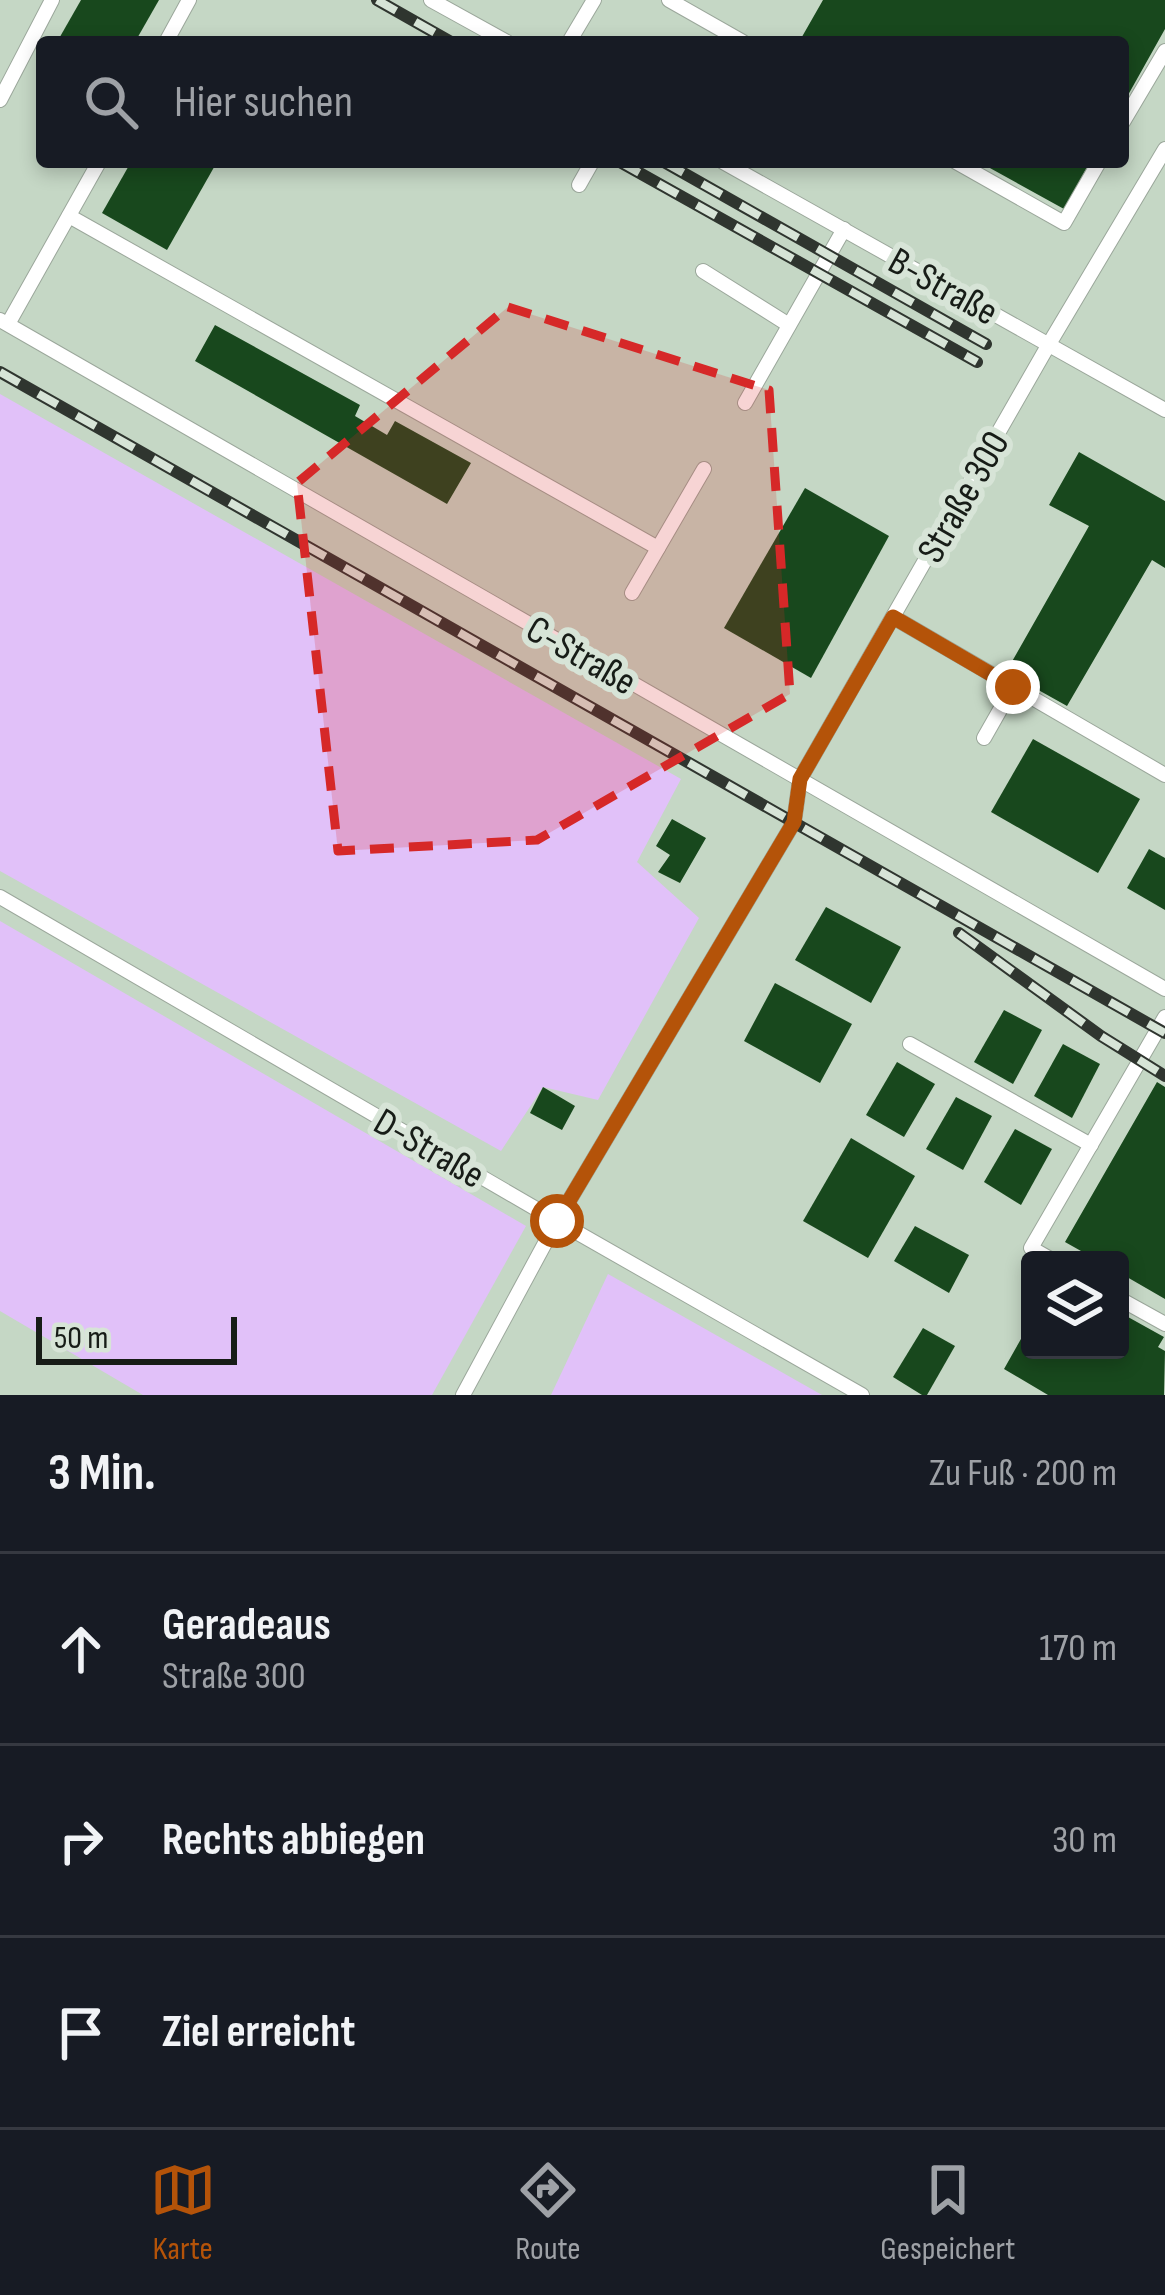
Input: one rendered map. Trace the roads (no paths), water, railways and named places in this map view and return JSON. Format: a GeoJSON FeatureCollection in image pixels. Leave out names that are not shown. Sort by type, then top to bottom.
{"type":"FeatureCollection","features":[{"type":"Feature","properties":{"kind":"lane"},"geometry":{"type":"LineString","coordinates":[[0,100],[52,0]]}},
{"type":"Feature","properties":{"kind":"lane"},"geometry":{"type":"LineString","coordinates":[[169,36],[189,0]]}},
{"type":"Feature","properties":{"kind":"lane"},"geometry":{"type":"LineString","coordinates":[[431,0],[496,36]]}},
{"type":"Feature","properties":{"kind":"lane"},"geometry":{"type":"LineString","coordinates":[[573,36],[594,0]]}},
{"type":"Feature","properties":{"kind":"lane"},"geometry":{"type":"LineString","coordinates":[[669,0],[732,36]]}},
{"type":"Feature","properties":{"kind":"lane"},"geometry":{"type":"LineString","coordinates":[[1129,112],[1165,51]]}},
{"type":"Feature","properties":{"kind":"lane","name":"Straße 300"},"geometry":{"type":"LineString","coordinates":[[463,1395],[557,1221],[794,822],[800,779],[1165,149]]}},
{"type":"Feature","properties":{"kind":"lane"},"geometry":{"type":"LineString","coordinates":[[4,322],[96,168]]}},
{"type":"Feature","properties":{"kind":"lane"},"geometry":{"type":"LineString","coordinates":[[579,185],[589,168]]}},
{"type":"Feature","properties":{"kind":"lane","name":"B-Straße"},"geometry":{"type":"LineString","coordinates":[[734,168],[1165,410]]}},
{"type":"Feature","properties":{"kind":"lane"},"geometry":{"type":"LineString","coordinates":[[967,168],[1064,223],[1096,168]]}},
{"type":"Feature","properties":{"kind":"lane"},"geometry":{"type":"LineString","coordinates":[[68,216],[658,548]]}},
{"type":"Feature","properties":{"kind":"lane"},"geometry":{"type":"LineString","coordinates":[[745,404],[844,230]]}},
{"type":"Feature","properties":{"kind":"lane"},"geometry":{"type":"LineString","coordinates":[[704,271],[789,325]]}},
{"type":"Feature","properties":{"kind":"lane","name":"C-Straße"},"geometry":{"type":"LineString","coordinates":[[4,322],[1165,989]]}},
{"type":"Feature","properties":{"kind":"lane"},"geometry":{"type":"LineString","coordinates":[[632,593],[704,469]]}},
{"type":"Feature","properties":{"kind":"lane"},"geometry":{"type":"LineString","coordinates":[[893,617],[1165,776]]}},
{"type":"Feature","properties":{"kind":"lane"},"geometry":{"type":"LineString","coordinates":[[984,738],[1013,687]]}},
{"type":"Feature","properties":{"kind":"lane","name":"D-Straße"},"geometry":{"type":"LineString","coordinates":[[0,897],[862,1395]]}},
{"type":"Feature","properties":{"kind":"lane"},"geometry":{"type":"LineString","coordinates":[[1036,1251],[1031,1248],[1165,1017]]}},
{"type":"Feature","properties":{"kind":"lane"},"geometry":{"type":"LineString","coordinates":[[910,1044],[1091,1144]]}},
{"type":"Feature","properties":{"kind":"lane"},"geometry":{"type":"LineString","coordinates":[[1129,1304],[1165,1324]]}},
{"type":"Feature","properties":{"kind":"railway"},"geometry":{"type":"LineString","coordinates":[[377,0],[440,36]]}},
{"type":"Feature","properties":{"kind":"railway"},"geometry":{"type":"LineString","coordinates":[[631,168],[977,362]]}},
{"type":"Feature","properties":{"kind":"railway"},"geometry":{"type":"LineString","coordinates":[[675,168],[986,344]]}},
{"type":"Feature","properties":{"kind":"railway"},"geometry":{"type":"LineString","coordinates":[[0,372],[1165,1033]]}},
{"type":"Feature","properties":{"kind":"railway"},"geometry":{"type":"LineString","coordinates":[[959,933],[1101,1036],[1165,1076]]}}]}
